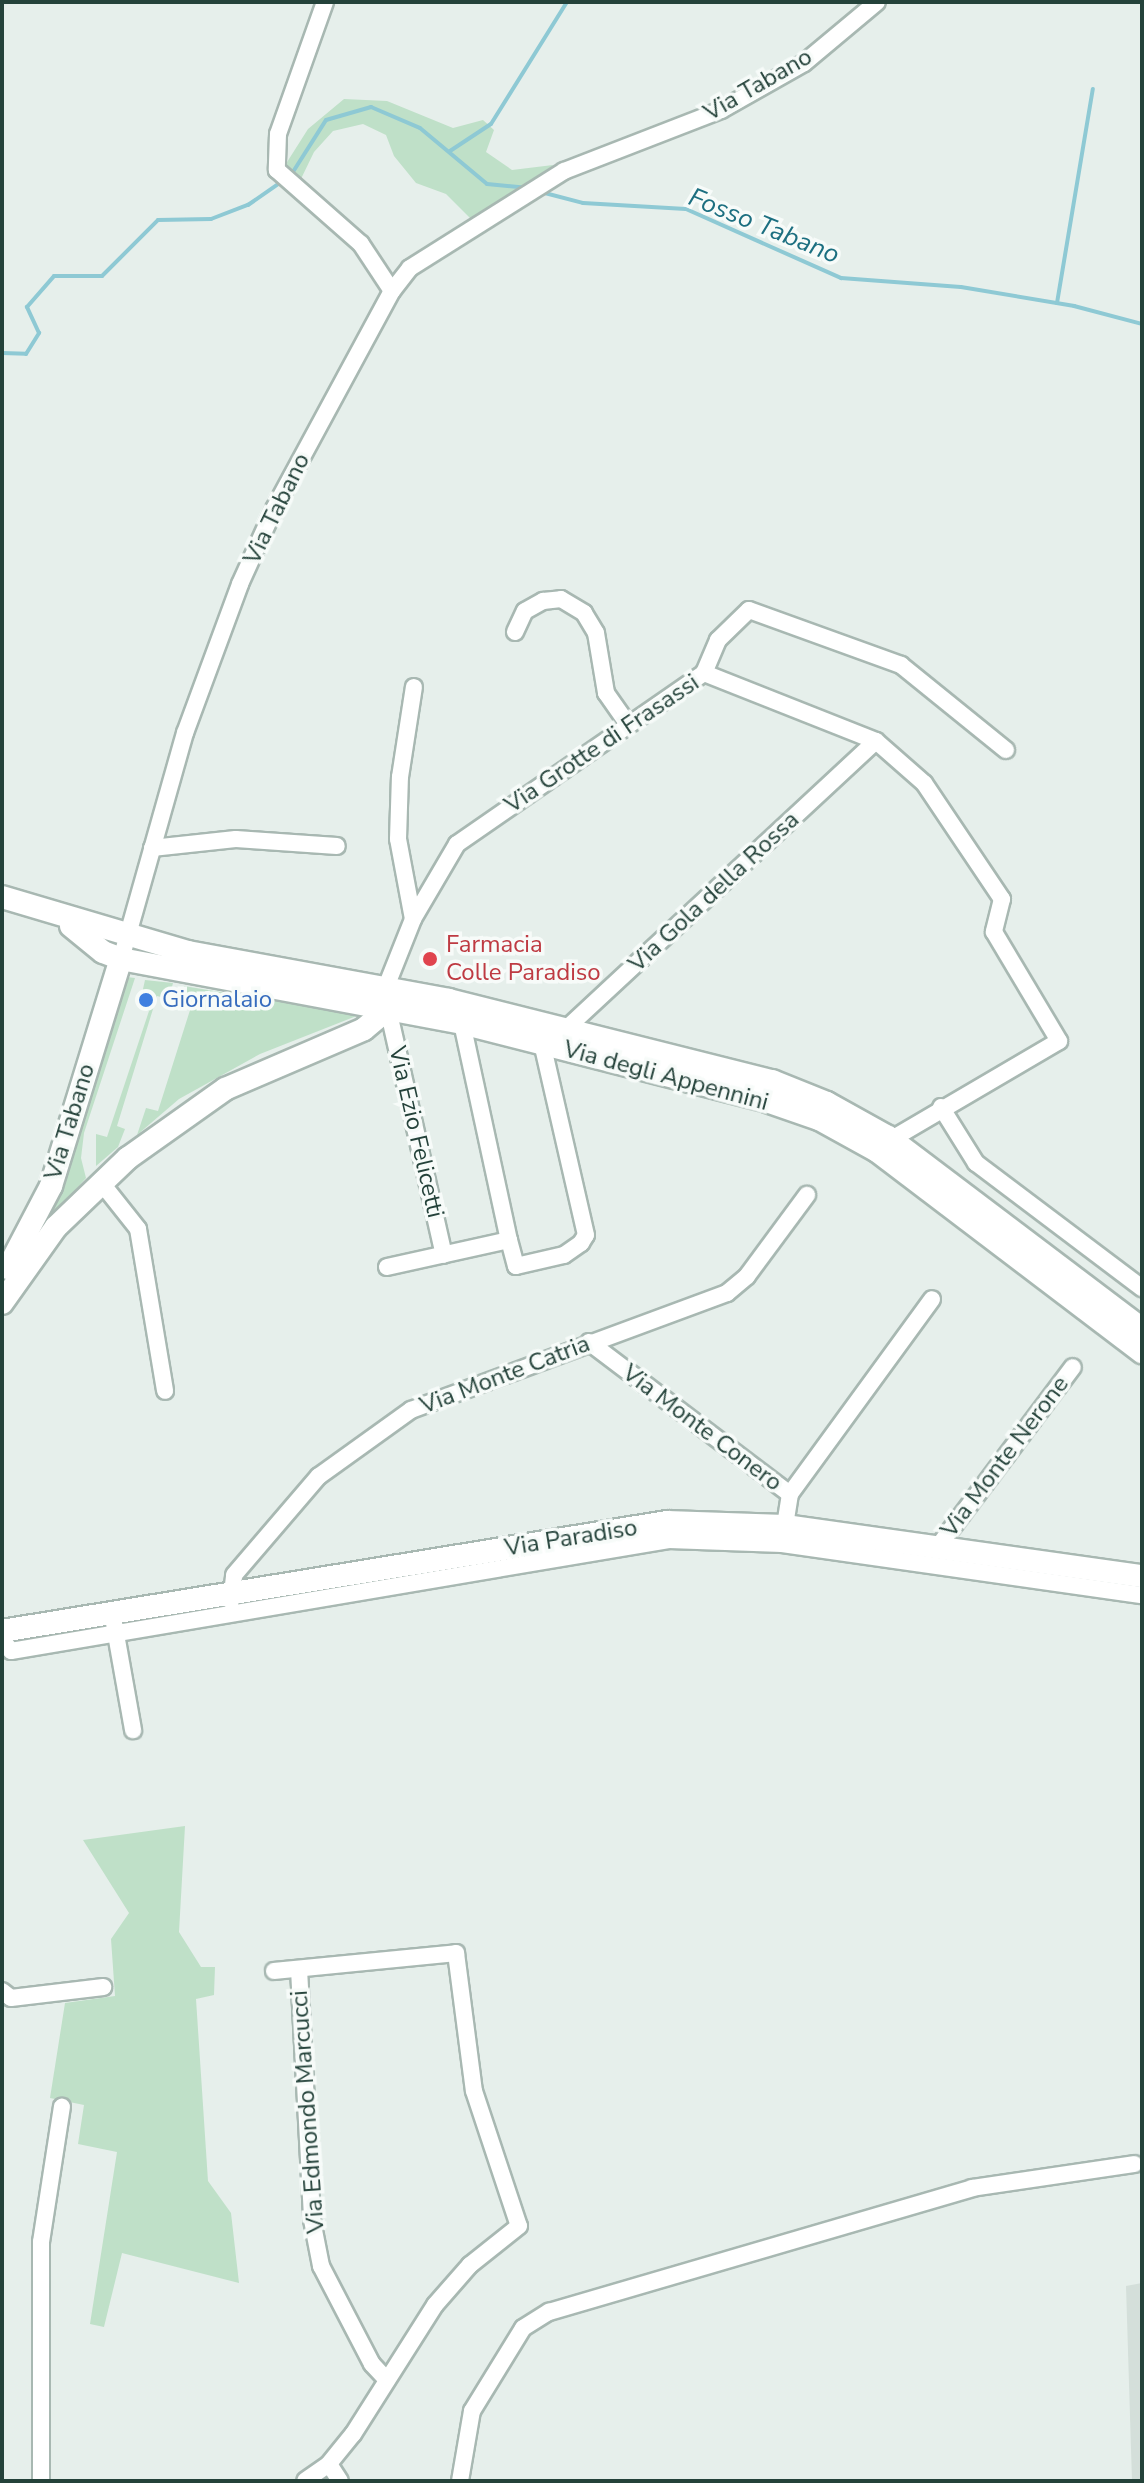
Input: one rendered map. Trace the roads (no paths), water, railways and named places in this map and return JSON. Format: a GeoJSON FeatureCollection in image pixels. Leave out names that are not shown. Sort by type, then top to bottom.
{"type":"FeatureCollection","features":[{"type":"Feature","properties":{"kind":"street"},"geometry":{"type":"LineString","coordinates":[[325,2],[278,134],[277,170],[361,244],[392,291]]}},
{"type":"Feature","properties":{"kind":"street","name":"Via Tabano"},"geometry":{"type":"LineString","coordinates":[[2,1277],[51,1186],[125,948],[185,733],[240,584],[274,509],[392,291],[410,268],[453,237],[524,200],[545,181],[721,110],[804,63],[877,2]]}},
{"type":"Feature","properties":{"kind":"street"},"geometry":{"type":"LineString","coordinates":[[515,632],[525,611],[543,601],[561,599],[584,613],[596,633],[606,693],[628,725]]}},
{"type":"Feature","properties":{"kind":"street"},"geometry":{"type":"LineString","coordinates":[[704,673],[718,640],[749,610],[901,665],[1006,750]]}},
{"type":"Feature","properties":{"kind":"street","name":"Via Grotte di Frasassi"},"geometry":{"type":"LineString","coordinates":[[387,998],[413,919],[457,844],[704,673],[876,741],[924,783],[1002,899],[994,932],[1059,1041],[882,1144]]}},
{"type":"Feature","properties":{"kind":"street"},"geometry":{"type":"LineString","coordinates":[[413,919],[398,839],[400,777],[414,687]]}},
{"type":"Feature","properties":{"kind":"street","name":"Via Gola della Rossa"},"geometry":{"type":"LineString","coordinates":[[556,1039],[876,741]]}},
{"type":"Feature","properties":{"kind":"street"},"geometry":{"type":"LineString","coordinates":[[152,848],[236,839],[337,846]]}},
{"type":"Feature","properties":{"kind":"street","name":"Via degli Appennini"},"geometry":{"type":"LineString","coordinates":[[2,897],[57,916],[103,952],[125,948],[387,998],[556,1039]]}},
{"type":"Feature","properties":{"kind":"street"},"geometry":{"type":"LineString","coordinates":[[100,1181],[225,1089],[364,1029],[387,998]]}},
{"type":"Feature","properties":{"kind":"street","name":"Via degli Appennini"},"geometry":{"type":"LineString","coordinates":[[387,998],[462,1023],[772,1081],[827,1103],[1142,1329]]}},
{"type":"Feature","properties":{"kind":"street","name":"Via Ezio Felicetti"},"geometry":{"type":"LineString","coordinates":[[387,998],[444,1255]]}},
{"type":"Feature","properties":{"kind":"street"},"geometry":{"type":"LineString","coordinates":[[462,1023],[516,1266],[564,1255],[581,1243],[584,1225],[556,1039]]}},
{"type":"Feature","properties":{"kind":"street"},"geometry":{"type":"LineString","coordinates":[[941,1107],[976,1163],[1142,1288]]}},
{"type":"Feature","properties":{"kind":"street","name":"Via degli Appennini"},"geometry":{"type":"LineString","coordinates":[[882,1144],[1142,1352]]}},
{"type":"Feature","properties":{"kind":"street","name":"Via Tabano"},"geometry":{"type":"LineString","coordinates":[[2,1303],[56,1227],[100,1181],[138,1229],[165,1391]]}},
{"type":"Feature","properties":{"kind":"street","name":"Via Monte Catria"},"geometry":{"type":"LineString","coordinates":[[231,1604],[234,1575],[319,1476],[411,1410],[727,1293],[747,1276],[807,1195]]}},
{"type":"Feature","properties":{"kind":"street"},"geometry":{"type":"LineString","coordinates":[[387,1267],[509,1240]]}},
{"type":"Feature","properties":{"kind":"street"},"geometry":{"type":"LineString","coordinates":[[790,1494],[932,1299]]}},
{"type":"Feature","properties":{"kind":"street","name":"Via Monte Conero"},"geometry":{"type":"LineString","coordinates":[[589,1342],[790,1494],[785,1526]]}},
{"type":"Feature","properties":{"kind":"street","name":"Via Monte Nerone"},"geometry":{"type":"LineString","coordinates":[[937,1548],[1073,1367]]}},
{"type":"Feature","properties":{"kind":"street","name":"Via Paradiso"},"geometry":{"type":"LineString","coordinates":[[2,1631],[114,1623],[231,1604],[667,1522],[785,1526],[1142,1576]]}},
{"type":"Feature","properties":{"kind":"street"},"geometry":{"type":"LineString","coordinates":[[231,1604],[669,1540],[726,1538],[1142,1595]]}},
{"type":"Feature","properties":{"kind":"street"},"geometry":{"type":"LineString","coordinates":[[2,1639],[11,1651],[114,1623],[133,1730]]}},
{"type":"Feature","properties":{"kind":"street"},"geometry":{"type":"LineString","coordinates":[[274,1971],[456,1953],[474,2091],[519,2226],[470,2265],[435,2305],[329,2464],[305,2481]]}},
{"type":"Feature","properties":{"kind":"street","name":"Via Edmondo Marcucci"},"geometry":{"type":"LineString","coordinates":[[299,1969],[312,2220],[321,2266],[372,2364],[387,2380]]}},
{"type":"Feature","properties":{"kind":"street"},"geometry":{"type":"LineString","coordinates":[[5,2000],[103,1987]]}},
{"type":"Feature","properties":{"kind":"street"},"geometry":{"type":"LineString","coordinates":[[41,2481],[41,2242],[62,2107]]}},
{"type":"Feature","properties":{"kind":"street"},"geometry":{"type":"LineString","coordinates":[[460,2481],[472,2411],[523,2328],[549,2312],[972,2188],[1134,2164]]}},
{"type":"Feature","properties":{"kind":"street"},"geometry":{"type":"LineString","coordinates":[[329,2464],[340,2481]]}},
{"type":"Feature","properties":{"kind":"waterway"},"geometry":{"type":"LineString","coordinates":[[450,151],[491,124],[567,2]]}},
{"type":"Feature","properties":{"kind":"waterway"},"geometry":{"type":"LineString","coordinates":[[1057,303],[1093,89]]}},
{"type":"Feature","properties":{"kind":"waterway","name":"Fosso Tabano"},"geometry":{"type":"LineString","coordinates":[[291,175],[326,120],[371,107],[420,128],[487,184],[529,188]]}},
{"type":"Feature","properties":{"kind":"waterway","name":"Fosso Tabano"},"geometry":{"type":"LineString","coordinates":[[2,353],[26,354],[39,333],[27,307],[54,276],[102,276],[158,220],[211,219],[248,205],[284,180]]}},
{"type":"Feature","properties":{"kind":"waterway","name":"Fosso Tabano"},"geometry":{"type":"LineString","coordinates":[[541,192],[583,203],[686,209],[841,278],[961,287],[1074,306],[1142,324]]}},
{"type":"Feature","properties":{"kind":"place","name":"Farmacia Colle Paradiso"},"geometry":{"type":"Point","coordinates":[430,959]}},
{"type":"Feature","properties":{"kind":"place","name":"Giornalaio"},"geometry":{"type":"Point","coordinates":[146,1000]}}]}
